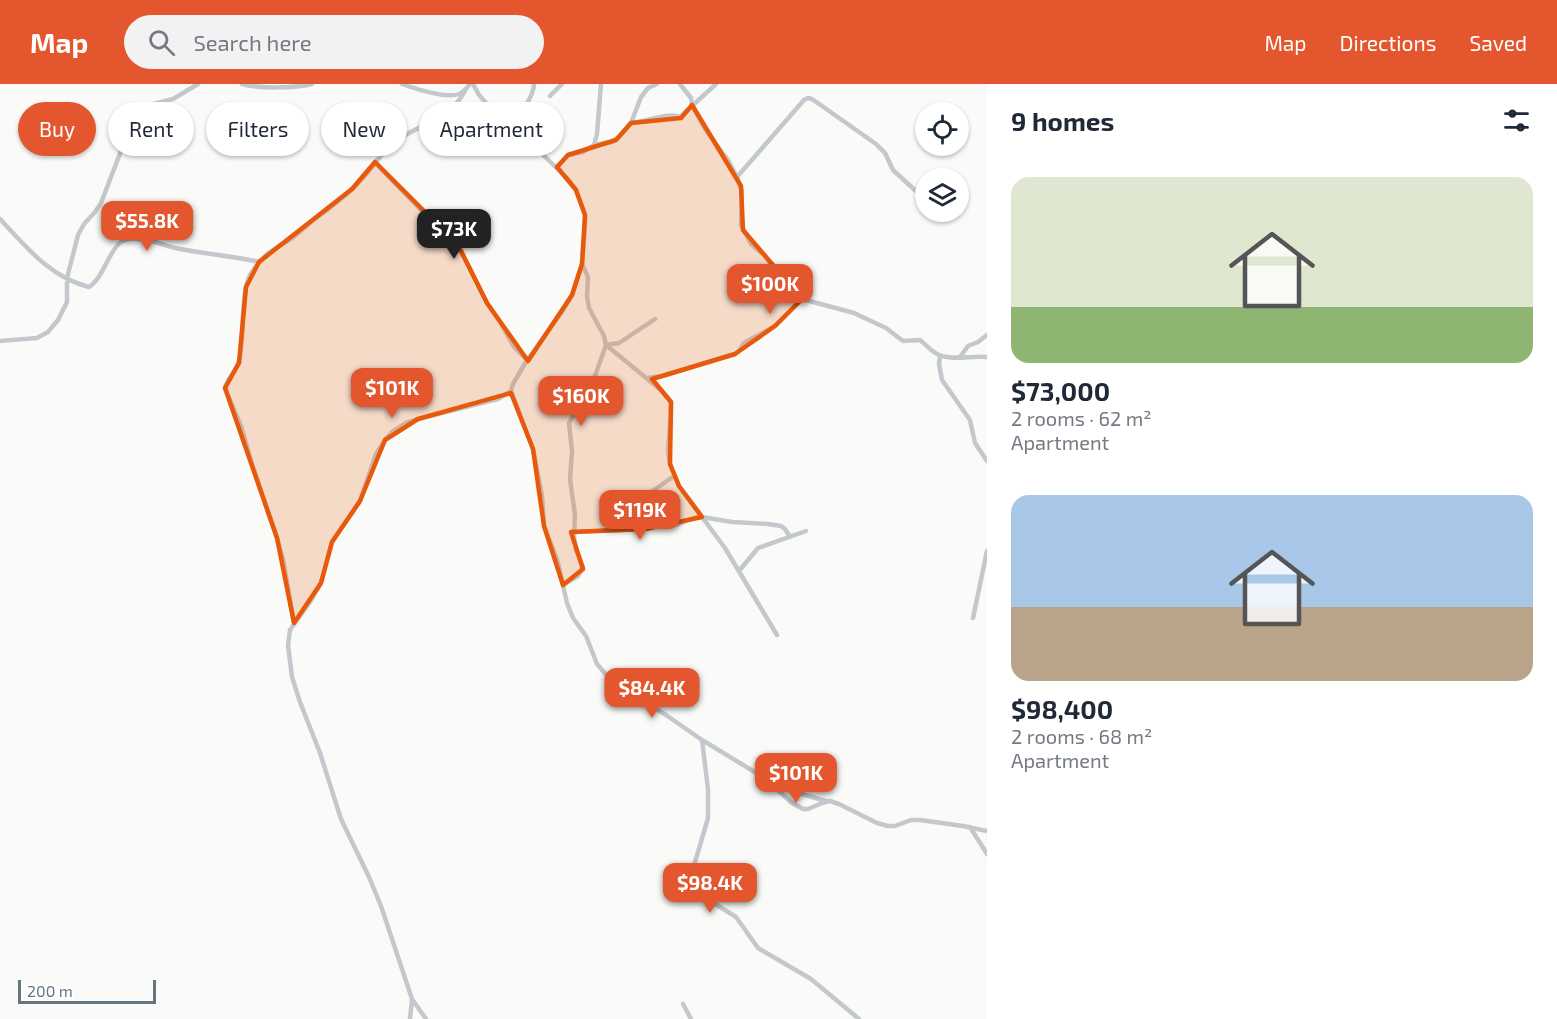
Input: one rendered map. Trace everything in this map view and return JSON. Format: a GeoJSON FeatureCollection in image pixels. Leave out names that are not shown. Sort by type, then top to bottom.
{"type":"FeatureCollection","features":[{"type":"Feature","properties":{"kind":"street"},"geometry":{"type":"LineString","coordinates":[[0,341],[37,338],[48,332],[58,320],[68,296],[67,278],[81,229],[101,203],[136,112],[146,106],[173,99],[198,84]]}},
{"type":"Feature","properties":{"kind":"street"},"geometry":{"type":"LineString","coordinates":[[242,84],[255,87],[312,84]]}},
{"type":"Feature","properties":{"kind":"street"},"geometry":{"type":"LineString","coordinates":[[402,84],[448,95],[465,91]]}},
{"type":"Feature","properties":{"kind":"street"},"geometry":{"type":"LineString","coordinates":[[294,623],[278,538],[241,426],[225,388],[239,363],[246,287],[249,277],[269,252],[287,242],[352,189],[385,150],[452,109],[472,84],[485,102]]}},
{"type":"Feature","properties":{"kind":"street"},"geometry":{"type":"LineString","coordinates":[[527,102],[533,93],[534,84]]}},
{"type":"Feature","properties":{"kind":"street"},"geometry":{"type":"LineString","coordinates":[[550,96],[562,84]]}},
{"type":"Feature","properties":{"kind":"street"},"geometry":{"type":"LineString","coordinates":[[594,145],[601,84]]}},
{"type":"Feature","properties":{"kind":"street"},"geometry":{"type":"LineString","coordinates":[[557,167],[568,155],[616,140],[631,123],[641,97],[648,88],[657,84]]}},
{"type":"Feature","properties":{"kind":"street"},"geometry":{"type":"LineString","coordinates":[[680,84],[691,98],[692,105],[705,129],[728,160],[737,177],[742,192],[743,230],[751,243],[802,299],[854,313],[886,328],[903,341],[920,340],[940,356],[987,357]]}},
{"type":"Feature","properties":{"kind":"street"},"geometry":{"type":"LineString","coordinates":[[631,123],[669,115],[680,117],[716,84]]}},
{"type":"Feature","properties":{"kind":"street"},"geometry":{"type":"LineString","coordinates":[[737,177],[808,98],[876,144],[885,153],[893,170],[915,190]]}},
{"type":"Feature","properties":{"kind":"street"},"geometry":{"type":"LineString","coordinates":[[545,156],[576,190],[585,215],[582,264],[572,295],[527,360],[511,391],[532,449],[542,496],[544,526],[557,559],[571,612],[586,636],[601,670],[617,685],[702,740],[752,768],[802,809],[830,801]]}},
{"type":"Feature","properties":{"kind":"street"},"geometry":{"type":"LineString","coordinates":[[375,162],[458,245],[487,303],[514,347],[527,360]]}},
{"type":"Feature","properties":{"kind":"street"},"geometry":{"type":"LineString","coordinates":[[0,222],[40,262],[55,273],[85,286],[92,286],[117,246],[132,238],[179,249],[259,262]]}},
{"type":"Feature","properties":{"kind":"street"},"geometry":{"type":"LineString","coordinates":[[563,585],[578,576],[583,569],[575,544],[569,423],[586,388],[595,376],[606,345],[604,336],[589,308],[588,277],[582,264]]}},
{"type":"Feature","properties":{"kind":"street"},"geometry":{"type":"LineString","coordinates":[[647,378],[672,374],[735,354],[744,343],[775,326],[802,299]]}},
{"type":"Feature","properties":{"kind":"street"},"geometry":{"type":"LineString","coordinates":[[606,345],[619,343],[655,319]]}},
{"type":"Feature","properties":{"kind":"street"},"geometry":{"type":"LineString","coordinates":[[960,357],[968,346],[987,335]]}},
{"type":"Feature","properties":{"kind":"street"},"geometry":{"type":"LineString","coordinates":[[606,345],[662,391],[671,402],[668,451],[674,476],[685,496],[713,530],[777,635]]}},
{"type":"Feature","properties":{"kind":"street"},"geometry":{"type":"LineString","coordinates":[[940,356],[942,380],[970,420],[975,442],[987,461]]}},
{"type":"Feature","properties":{"kind":"street"},"geometry":{"type":"LineString","coordinates":[[426,1019],[412,999],[369,878],[341,819],[292,677],[289,636],[294,623],[321,583],[332,543],[360,501],[376,454],[392,432],[406,423],[498,399],[511,391]]}},
{"type":"Feature","properties":{"kind":"street"},"geometry":{"type":"LineString","coordinates":[[612,529],[647,495],[674,476]]}},
{"type":"Feature","properties":{"kind":"street"},"geometry":{"type":"LineString","coordinates":[[574,532],[673,526],[702,517],[781,526],[790,537]]}},
{"type":"Feature","properties":{"kind":"street"},"geometry":{"type":"LineString","coordinates":[[739,571],[758,548],[806,531]]}},
{"type":"Feature","properties":{"kind":"street"},"geometry":{"type":"LineString","coordinates":[[973,618],[987,551]]}},
{"type":"Feature","properties":{"kind":"street"},"geometry":{"type":"LineString","coordinates":[[702,740],[708,789],[708,818],[693,869],[700,888],[712,902],[736,917],[758,948],[811,979],[859,1019]]}},
{"type":"Feature","properties":{"kind":"street"},"geometry":{"type":"LineString","coordinates":[[770,781],[795,792],[838,804],[888,826],[920,820],[987,831]]}},
{"type":"Feature","properties":{"kind":"street"},"geometry":{"type":"LineString","coordinates":[[970,827],[987,854]]}},
{"type":"Feature","properties":{"kind":"street"},"geometry":{"type":"LineString","coordinates":[[410,1019],[412,999]]}},
{"type":"Feature","properties":{"kind":"street"},"geometry":{"type":"LineString","coordinates":[[683,1004],[691,1019]]}},
{"type":"Feature","properties":{"kind":"highlighted area"},"geometry":{"type":"Polygon","coordinates":[[[692,105],[741,186],[743,230],[802,299],[775,326],[735,354],[652,379],[671,402],[670,464],[679,486],[702,517],[645,529],[571,532],[583,569],[563,585],[544,526],[533,449],[511,393],[418,419],[385,440],[360,501],[332,542],[321,583],[294,623],[277,538],[225,388],[239,363],[246,287],[259,262],[352,189],[375,162],[458,245],[487,303],[528,361],[572,295],[582,264],[585,215],[576,190],[557,167],[568,155],[616,140],[631,123],[681,118],[692,105]]]}}]}
